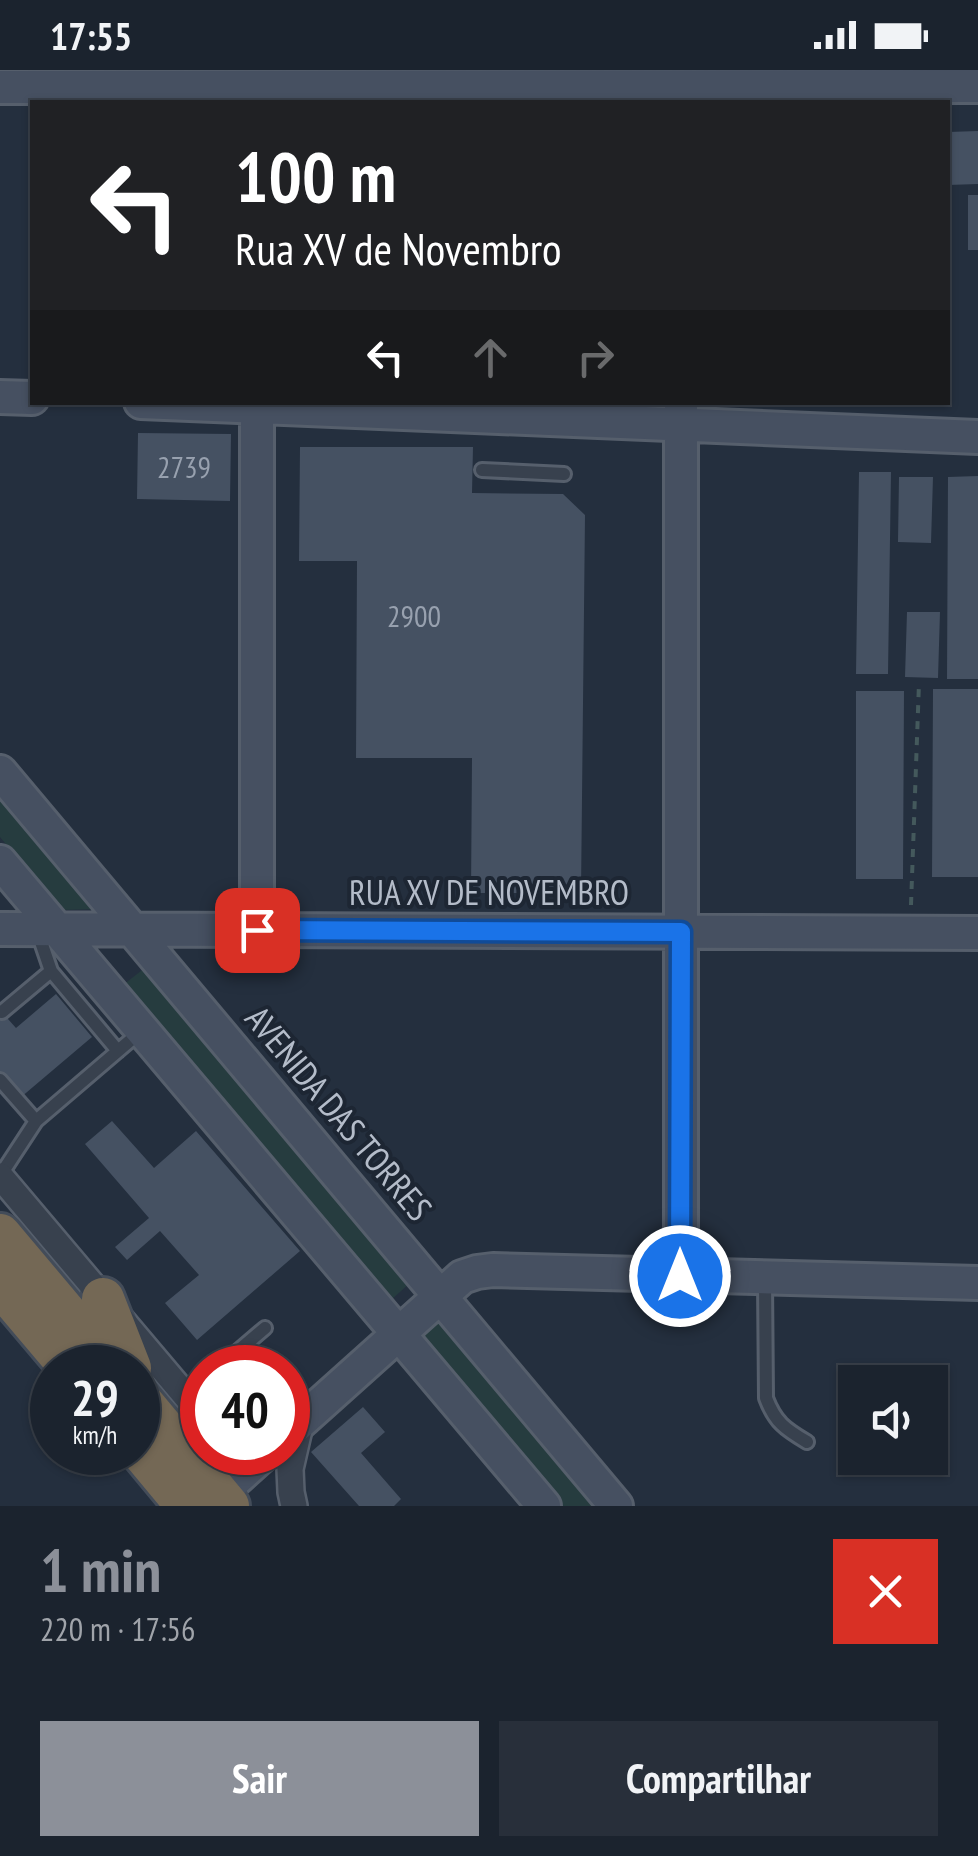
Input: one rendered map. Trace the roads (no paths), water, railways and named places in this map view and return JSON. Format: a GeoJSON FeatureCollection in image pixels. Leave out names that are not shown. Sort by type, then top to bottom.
{"type":"FeatureCollection","features":[{"type":"Feature","properties":{"kind":"highway"},"geometry":{"type":"LineString","coordinates":[[0,1235],[93,1345]]}},
{"type":"Feature","properties":{"kind":"highway"},"geometry":{"type":"LineString","coordinates":[[0,1284],[51,1345]]}},
{"type":"Feature","properties":{"kind":"highway"},"geometry":{"type":"LineString","coordinates":[[103,1299],[121,1345]]}},
{"type":"Feature","properties":{"kind":"highway"},"geometry":{"type":"LineString","coordinates":[[164,1404],[196,1500]]}},
{"type":"Feature","properties":{"kind":"main road"},"geometry":{"type":"LineString","coordinates":[[0,88],[978,86]]}},
{"type":"Feature","properties":{"kind":"main road"},"geometry":{"type":"LineString","coordinates":[[0,397],[30,398]]}},
{"type":"Feature","properties":{"kind":"main road"},"geometry":{"type":"LineString","coordinates":[[257,930],[257,405],[682,414],[978,436]]}},
{"type":"Feature","properties":{"kind":"main road"},"geometry":{"type":"LineString","coordinates":[[680,1276],[682,414]]}},
{"type":"Feature","properties":{"kind":"main road","name":"AVENIDA DAS TORRES"},"geometry":{"type":"LineString","coordinates":[[0,772],[616,1506]]}},
{"type":"Feature","properties":{"kind":"main road"},"geometry":{"type":"LineString","coordinates":[[0,862],[130,1041],[398,1334],[544,1506]]}},
{"type":"Feature","properties":{"kind":"main road","name":"RUA XV DE NOVEMBRO"},"geometry":{"type":"LineString","coordinates":[[0,929],[978,933]]}},
{"type":"Feature","properties":{"kind":"main road"},"geometry":{"type":"LineString","coordinates":[[310,1410],[462,1277],[493,1270],[978,1283]]}},
{"type":"Feature","properties":{"kind":"main road"},"geometry":{"type":"LineString","coordinates":[[196,1500],[232,1475]]}},
{"type":"Feature","properties":{"kind":"street"},"geometry":{"type":"LineString","coordinates":[[0,1176],[103,1299],[164,1404]]}},
{"type":"Feature","properties":{"kind":"street"},"geometry":{"type":"LineString","coordinates":[[290,1475],[294,1506]]}},
{"type":"Feature","properties":{"kind":"lane"},"geometry":{"type":"LineString","coordinates":[[482,470],[564,474]]}},
{"type":"Feature","properties":{"kind":"lane"},"geometry":{"type":"LineString","coordinates":[[0,1176],[36,1121],[130,1041],[51,971],[46,930]]}},
{"type":"Feature","properties":{"kind":"lane"},"geometry":{"type":"LineString","coordinates":[[2,1012],[51,971]]}},
{"type":"Feature","properties":{"kind":"lane"},"geometry":{"type":"LineString","coordinates":[[0,1080],[36,1121]]}},
{"type":"Feature","properties":{"kind":"lane"},"geometry":{"type":"LineString","coordinates":[[766,1278],[766,1398],[783,1428],[806,1442]]}},
{"type":"Feature","properties":{"kind":"lane"},"geometry":{"type":"LineString","coordinates":[[246,1345],[266,1328]]}}]}
